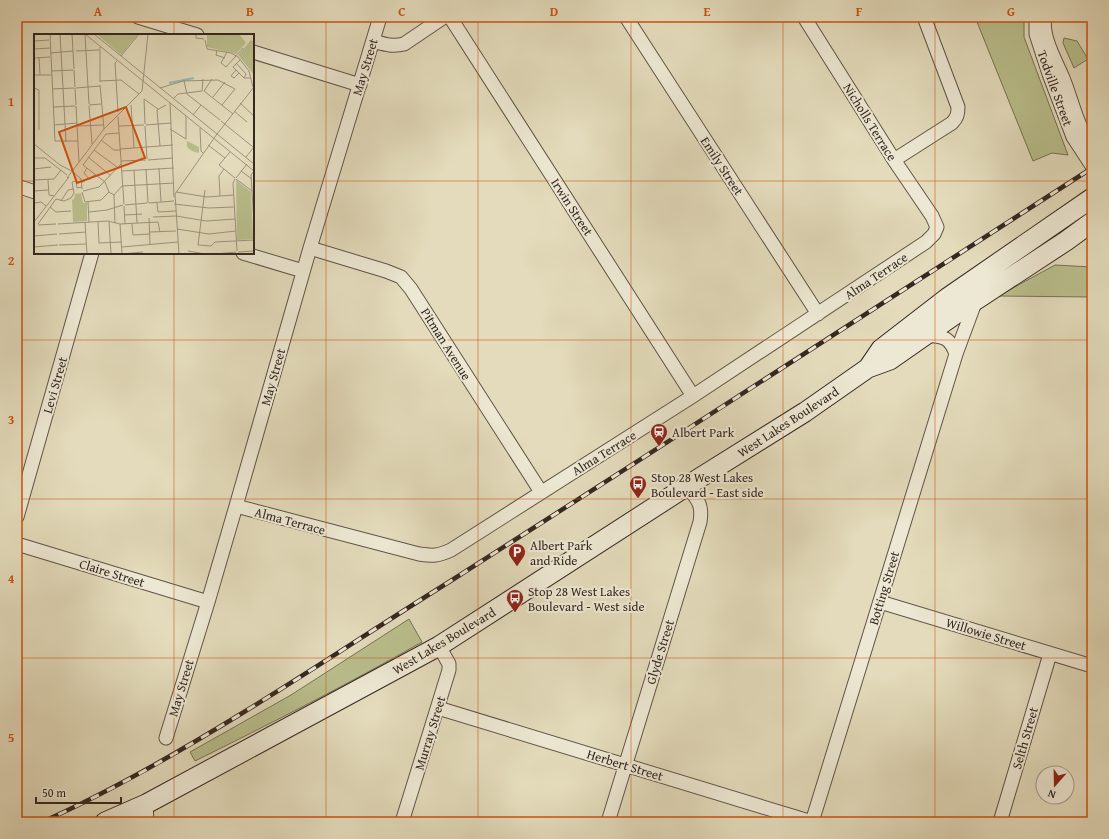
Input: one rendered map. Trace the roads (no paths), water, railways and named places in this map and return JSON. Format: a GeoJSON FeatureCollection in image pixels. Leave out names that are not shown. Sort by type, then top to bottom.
{"type":"FeatureCollection","features":[{"type":"Feature","properties":{"kind":"main road","name":"West Lakes Boulevard"},"geometry":{"type":"LineString","coordinates":[[868,368],[881,349],[947,298],[1092,198]]}},
{"type":"Feature","properties":{"kind":"main road","name":"West Lakes Boulevard"},"geometry":{"type":"LineString","coordinates":[[105,822],[147,813],[439,646],[687,486],[805,412],[868,368],[890,360],[924,335],[1066,241],[1092,222]]}},
{"type":"Feature","properties":{"kind":"main road","name":"West Lakes Boulevard"},"geometry":{"type":"LineString","coordinates":[[1066,241],[1092,239]]}},
{"type":"Feature","properties":{"kind":"street"},"geometry":{"type":"LineString","coordinates":[[138,17],[194,34]]}},
{"type":"Feature","properties":{"kind":"street","name":"May Street"},"geometry":{"type":"LineString","coordinates":[[166,738],[208,602],[303,271],[380,17]]}},
{"type":"Feature","properties":{"kind":"street"},"geometry":{"type":"LineString","coordinates":[[373,41],[389,46],[404,44],[444,17]]}},
{"type":"Feature","properties":{"kind":"street","name":"Irwin Street"},"geometry":{"type":"LineString","coordinates":[[450,17],[693,396]]}},
{"type":"Feature","properties":{"kind":"street","name":"Emily Street"},"geometry":{"type":"LineString","coordinates":[[626,17],[818,314]]}},
{"type":"Feature","properties":{"kind":"street"},"geometry":{"type":"LineString","coordinates":[[894,160],[952,123],[958,115],[958,107],[924,17]]}},
{"type":"Feature","properties":{"kind":"street","name":"Todville Street"},"geometry":{"type":"LineString","coordinates":[[1036,17],[1036,34],[1049,74],[1073,137],[1090,156]]}},
{"type":"Feature","properties":{"kind":"street","name":"Todville Street"},"geometry":{"type":"LineString","coordinates":[[1045,17],[1046,32],[1051,49],[1082,130],[1090,156]]}},
{"type":"Feature","properties":{"kind":"street","name":"Nicholls Terrace"},"geometry":{"type":"LineString","coordinates":[[806,18],[894,160],[932,216],[937,227]]}},
{"type":"Feature","properties":{"kind":"street"},"geometry":{"type":"LineString","coordinates":[[254,52],[360,85]]}},
{"type":"Feature","properties":{"kind":"street"},"geometry":{"type":"LineString","coordinates":[[17,186],[34,192]]}},
{"type":"Feature","properties":{"kind":"street","name":"Alma Terrace"},"geometry":{"type":"LineString","coordinates":[[236,506],[418,554],[440,555],[451,550],[693,396],[818,314],[926,242],[934,234],[937,227]]}},
{"type":"Feature","properties":{"kind":"street","name":"Pitman Avenue"},"geometry":{"type":"LineString","coordinates":[[310,248],[401,277],[411,289],[541,492]]}},
{"type":"Feature","properties":{"kind":"street","name":"Levi Street"},"geometry":{"type":"LineString","coordinates":[[17,517],[92,254]]}},
{"type":"Feature","properties":{"kind":"street"},"geometry":{"type":"LineString","coordinates":[[246,254],[303,271]]}},
{"type":"Feature","properties":{"kind":"street","name":"Botting Street"},"geometry":{"type":"LineString","coordinates":[[812,822],[956,354],[976,300]]}},
{"type":"Feature","properties":{"kind":"street"},"geometry":{"type":"LineString","coordinates":[[924,335],[939,336],[950,341],[956,354]]}},
{"type":"Feature","properties":{"kind":"street","name":"Glyde Street"},"geometry":{"type":"LineString","coordinates":[[608,822],[700,522],[700,504],[687,486]]}},
{"type":"Feature","properties":{"kind":"street","name":"Claire Street"},"geometry":{"type":"LineString","coordinates":[[17,544],[208,602]]}},
{"type":"Feature","properties":{"kind":"street","name":"Willowie Street"},"geometry":{"type":"LineString","coordinates":[[880,602],[1092,666]]}},
{"type":"Feature","properties":{"kind":"street","name":"Murray Street"},"geometry":{"type":"LineString","coordinates":[[402,822],[449,670],[449,664],[439,646]]}},
{"type":"Feature","properties":{"kind":"street","name":"Selth Street"},"geometry":{"type":"LineString","coordinates":[[1000,822],[1050,654]]}},
{"type":"Feature","properties":{"kind":"street","name":"Herbert Street"},"geometry":{"type":"LineString","coordinates":[[438,708],[812,822]]}},
{"type":"Feature","properties":{"kind":"railway"},"geometry":{"type":"LineString","coordinates":[[42,822],[145,770],[195,742],[270,696],[1092,168]]}},
{"type":"Feature","properties":{"kind":"place","name":"Albert Park"},"geometry":{"type":"Point","coordinates":[659,447]}},
{"type":"Feature","properties":{"kind":"place","name":"Stop 28 West Lakes Boulevard - East side"},"geometry":{"type":"Point","coordinates":[638,499]}},
{"type":"Feature","properties":{"kind":"place","name":"Albert Park and Ride"},"geometry":{"type":"Point","coordinates":[517,567]}},
{"type":"Feature","properties":{"kind":"place","name":"Stop 28 West Lakes Boulevard - West side"},"geometry":{"type":"Point","coordinates":[515,613]}}]}
